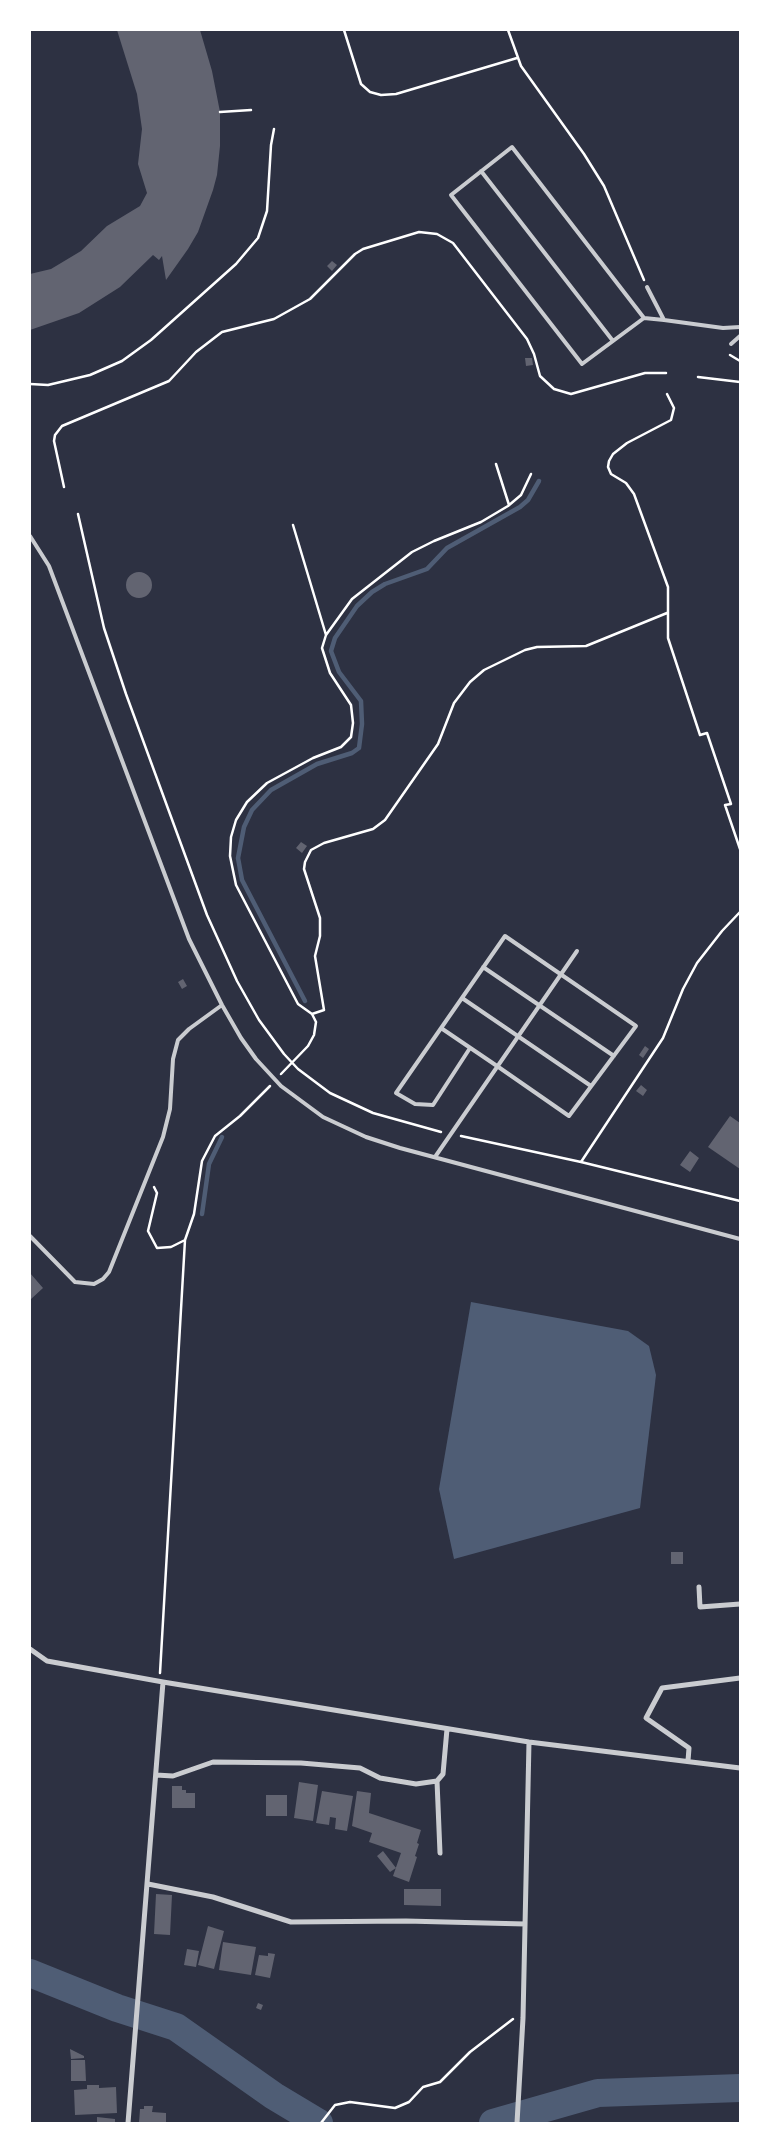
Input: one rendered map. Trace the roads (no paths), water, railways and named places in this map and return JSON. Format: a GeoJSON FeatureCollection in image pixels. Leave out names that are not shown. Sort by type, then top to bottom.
{"type":"FeatureCollection","features":[{"type":"Feature","properties":{"kind":"street"},"geometry":{"type":"LineString","coordinates":[[699,1587],[700,1607],[740,1604]]}},
{"type":"Feature","properties":{"kind":"street"},"geometry":{"type":"LineString","coordinates":[[30,1649],[47,1661],[163,1682],[529,1742],[740,1768]]}},
{"type":"Feature","properties":{"kind":"street"},"geometry":{"type":"LineString","coordinates":[[688,1761],[689,1748],[646,1718],[662,1688],[740,1678]]}},
{"type":"Feature","properties":{"kind":"street"},"geometry":{"type":"LineString","coordinates":[[128,2123],[163,1682]]}},
{"type":"Feature","properties":{"kind":"street"},"geometry":{"type":"LineString","coordinates":[[156,1776],[173,1776],[213,1762],[301,1763],[360,1768],[380,1778],[416,1784],[437,1781],[443,1774],[447,1729]]}},
{"type":"Feature","properties":{"kind":"street"},"geometry":{"type":"LineString","coordinates":[[518,2123],[523,2018],[529,1742]]}},
{"type":"Feature","properties":{"kind":"street"},"geometry":{"type":"LineString","coordinates":[[437,1781],[440,1853]]}},
{"type":"Feature","properties":{"kind":"street"},"geometry":{"type":"LineString","coordinates":[[148,1884],[213,1898],[291,1922],[406,1921],[525,1924]]}},
{"type":"Feature","properties":{"kind":"lane"},"geometry":{"type":"LineString","coordinates":[[644,318],[512,147],[451,195],[582,364],[644,318],[723,328],[740,327]]}},
{"type":"Feature","properties":{"kind":"lane"},"geometry":{"type":"LineString","coordinates":[[481,172],[613,341]]}},
{"type":"Feature","properties":{"kind":"lane"},"geometry":{"type":"LineString","coordinates":[[647,288],[664,320]]}},
{"type":"Feature","properties":{"kind":"lane"},"geometry":{"type":"LineString","coordinates":[[731,344],[740,336]]}},
{"type":"Feature","properties":{"kind":"lane"},"geometry":{"type":"LineString","coordinates":[[30,536],[49,566],[189,939],[241,1038],[281,1086],[313,1112],[366,1137],[740,1239]]}},
{"type":"Feature","properties":{"kind":"lane"},"geometry":{"type":"LineString","coordinates":[[441,1028],[569,1116],[636,1026],[504,936],[396,1093],[415,1104],[433,1105],[470,1048]]}},
{"type":"Feature","properties":{"kind":"lane"},"geometry":{"type":"LineString","coordinates":[[435,1157],[577,951]]}},
{"type":"Feature","properties":{"kind":"lane"},"geometry":{"type":"LineString","coordinates":[[483,966],[614,1056]]}},
{"type":"Feature","properties":{"kind":"lane"},"geometry":{"type":"LineString","coordinates":[[462,998],[591,1086]]}},
{"type":"Feature","properties":{"kind":"lane"},"geometry":{"type":"LineString","coordinates":[[30,1236],[75,1282],[94,1284],[103,1279],[109,1272],[163,1137],[170,1109],[173,1059],[178,1040],[189,1028],[222,1005]]}},
{"type":"Feature","properties":{"kind":"water"},"geometry":{"type":"Polygon","coordinates":[[[471,1302],[628,1331],[649,1346],[656,1375],[640,1508],[454,1559],[439,1489],[471,1302]]]}},
{"type":"Feature","properties":{"kind":"waterway"},"geometry":{"type":"LineString","coordinates":[[305,1001],[242,880],[238,858],[244,827],[252,810],[271,790],[317,764],[352,753],[359,748],[362,724],[361,701],[339,672],[331,651],[335,638],[357,606],[372,592],[385,584],[427,569],[447,548],[520,507],[528,500],[539,481]]}},
{"type":"Feature","properties":{"kind":"waterway"},"geometry":{"type":"LineString","coordinates":[[202,1214],[209,1164],[222,1137]]}},
{"type":"Feature","properties":{"kind":"waterway"},"geometry":{"type":"LineString","coordinates":[[30,1973],[117,2008],[176,2027],[274,2096],[319,2123]]}},
{"type":"Feature","properties":{"kind":"waterway"},"geometry":{"type":"LineString","coordinates":[[493,2123],[598,2093],[740,2088]]}}]}
